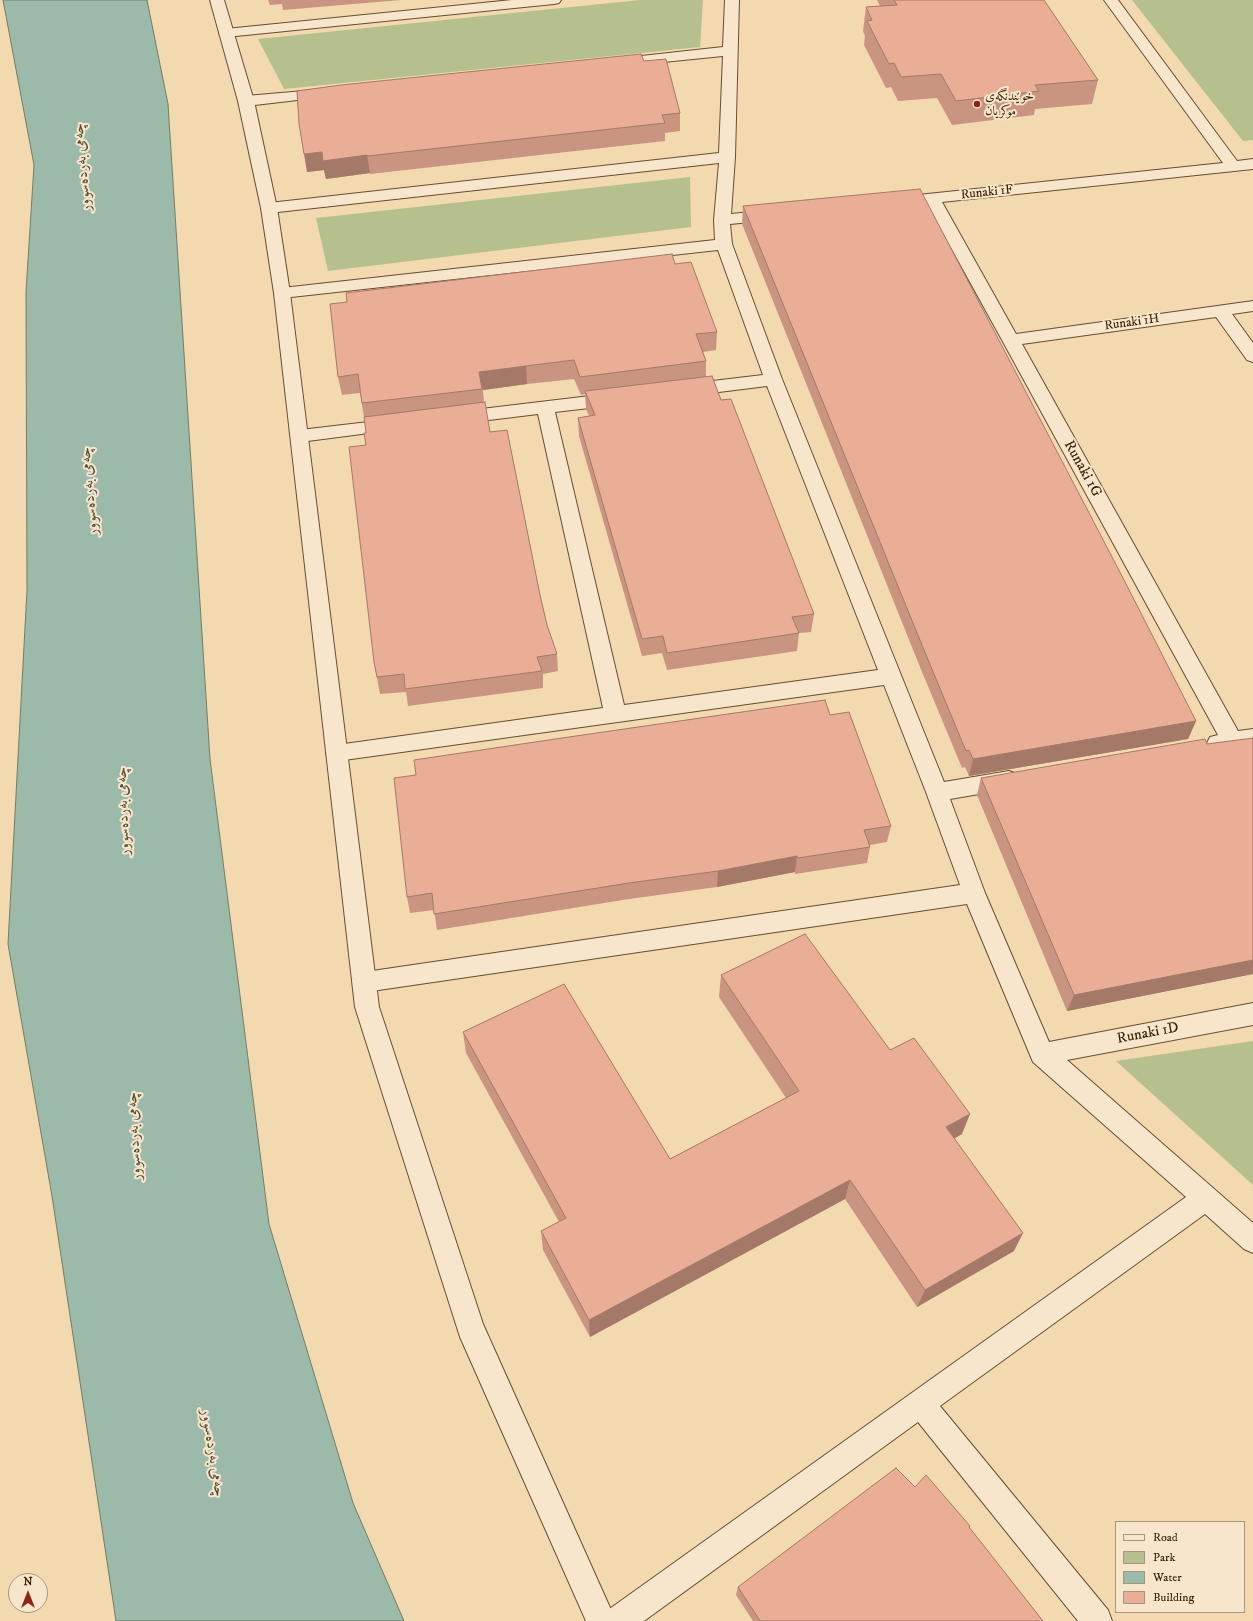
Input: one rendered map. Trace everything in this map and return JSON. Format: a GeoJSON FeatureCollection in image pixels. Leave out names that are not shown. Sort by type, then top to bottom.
{"type":"FeatureCollection","features":[{"type":"Feature","properties":{"kind":"street"},"geometry":{"type":"LineString","coordinates":[[217,0],[246,101],[269,208],[282,293],[367,1007],[470,1327],[602,1621]]}},
{"type":"Feature","properties":{"kind":"street"},"geometry":{"type":"LineString","coordinates":[[226,33],[554,0]]}},
{"type":"Feature","properties":{"kind":"street"},"geometry":{"type":"LineString","coordinates":[[732,0],[727,156],[722,220],[724,244],[773,379],[937,792],[974,893],[1042,1054],[1253,1240]]}},
{"type":"Feature","properties":{"kind":"street"},"geometry":{"type":"LineString","coordinates":[[1111,0],[1233,166]]}},
{"type":"Feature","properties":{"kind":"street"},"geometry":{"type":"LineString","coordinates":[[603,65],[730,52]]}},
{"type":"Feature","properties":{"kind":"street"},"geometry":{"type":"LineString","coordinates":[[246,101],[341,92]]}},
{"type":"Feature","properties":{"kind":"street"},"geometry":{"type":"LineString","coordinates":[[269,208],[727,156]]}},
{"type":"Feature","properties":{"kind":"street","name":"Runaki 1F"},"geometry":{"type":"LineString","coordinates":[[901,202],[1253,164]]}},
{"type":"Feature","properties":{"kind":"street","name":"Runaki 1G"},"geometry":{"type":"LineString","coordinates":[[932,199],[1232,740]]}},
{"type":"Feature","properties":{"kind":"street"},"geometry":{"type":"LineString","coordinates":[[722,220],[784,214]]}},
{"type":"Feature","properties":{"kind":"street"},"geometry":{"type":"LineString","coordinates":[[282,293],[724,244]]}},
{"type":"Feature","properties":{"kind":"street","name":"Runaki 1H"},"geometry":{"type":"LineString","coordinates":[[1011,340],[1253,306]]}},
{"type":"Feature","properties":{"kind":"street"},"geometry":{"type":"LineString","coordinates":[[1221,311],[1253,356]]}},
{"type":"Feature","properties":{"kind":"street"},"geometry":{"type":"LineString","coordinates":[[671,392],[773,379]]}},
{"type":"Feature","properties":{"kind":"street"},"geometry":{"type":"LineString","coordinates":[[441,420],[632,396]]}},
{"type":"Feature","properties":{"kind":"street"},"geometry":{"type":"LineString","coordinates":[[545,407],[615,713]]}},
{"type":"Feature","properties":{"kind":"street"},"geometry":{"type":"LineString","coordinates":[[300,436],[410,423]]}},
{"type":"Feature","properties":{"kind":"street"},"geometry":{"type":"LineString","coordinates":[[337,753],[615,713],[890,676]]}},
{"type":"Feature","properties":{"kind":"street"},"geometry":{"type":"LineString","coordinates":[[1201,746],[1253,736]]}},
{"type":"Feature","properties":{"kind":"street"},"geometry":{"type":"LineString","coordinates":[[937,792],[1030,776]]}},
{"type":"Feature","properties":{"kind":"street"},"geometry":{"type":"LineString","coordinates":[[365,982],[974,893]]}},
{"type":"Feature","properties":{"kind":"street","name":"Runaki 1D"},"geometry":{"type":"LineString","coordinates":[[1042,1054],[1253,1014]]}},
{"type":"Feature","properties":{"kind":"street"},"geometry":{"type":"LineString","coordinates":[[619,1621],[1206,1198]]}},
{"type":"Feature","properties":{"kind":"street"},"geometry":{"type":"LineString","coordinates":[[920,1403],[1096,1621]]}},
{"type":"Feature","properties":{"kind":"green space"},"geometry":{"type":"Polygon","coordinates":[[[640,0],[703,0],[700,47],[284,89],[258,39],[640,0]]]}},
{"type":"Feature","properties":{"kind":"green space"},"geometry":{"type":"Polygon","coordinates":[[[1132,0],[1253,0],[1253,140],[1243,141],[1132,0]]]}},
{"type":"Feature","properties":{"kind":"green space"},"geometry":{"type":"Polygon","coordinates":[[[690,177],[691,227],[328,271],[316,218],[690,177]]]}},
{"type":"Feature","properties":{"kind":"green space"},"geometry":{"type":"Polygon","coordinates":[[[1253,1041],[1253,1185],[1116,1061],[1253,1041]]]}},
{"type":"Feature","properties":{"kind":"water","name":"چەمی بەردەسوور"},"geometry":{"type":"Polygon","coordinates":[[[3,0],[147,0],[168,104],[210,759],[269,1224],[353,1503],[404,1621],[116,1621],[52,1196],[8,944],[27,590],[26,292],[34,165],[3,0]]]}},
{"type":"Feature","properties":{"kind":"building"},"geometry":{"type":"Polygon","coordinates":[[[894,0],[1044,0],[1098,80],[1035,85],[1039,91],[956,101],[941,74],[901,77],[894,63],[889,64],[867,21],[872,20],[866,7],[897,5],[894,0]]]}},
{"type":"Feature","properties":{"kind":"building"},"geometry":{"type":"Polygon","coordinates":[[[641,54],[644,61],[666,59],[680,113],[662,115],[665,123],[323,161],[322,152],[304,154],[299,124],[297,91],[341,85],[641,54]]]}},
{"type":"Feature","properties":{"kind":"building"},"geometry":{"type":"Polygon","coordinates":[[[920,189],[1196,721],[973,759],[969,750],[966,751],[743,206],[920,189]]]}},
{"type":"Feature","properties":{"kind":"building"},"geometry":{"type":"Polygon","coordinates":[[[672,254],[675,264],[691,262],[717,332],[696,334],[706,361],[580,377],[574,360],[479,372],[482,389],[362,403],[358,374],[338,377],[330,304],[347,302],[346,293],[672,254]]]}},
{"type":"Feature","properties":{"kind":"building"},"geometry":{"type":"Polygon","coordinates":[[[712,376],[721,400],[731,399],[814,614],[792,617],[799,633],[667,653],[663,636],[642,639],[578,418],[595,415],[585,391],[712,376]]]}},
{"type":"Feature","properties":{"kind":"building"},"geometry":{"type":"Polygon","coordinates":[[[485,402],[490,432],[507,430],[540,595],[547,625],[557,654],[537,657],[542,671],[405,689],[404,674],[377,677],[349,447],[366,445],[364,417],[485,402]]]}},
{"type":"Feature","properties":{"kind":"building"},"geometry":{"type":"Polygon","coordinates":[[[825,700],[830,715],[849,712],[891,826],[864,830],[870,847],[798,858],[797,856],[718,871],[629,883],[434,914],[432,893],[407,897],[394,778],[416,775],[414,760],[825,700]]]}},
{"type":"Feature","properties":{"kind":"building"},"geometry":{"type":"Polygon","coordinates":[[[1253,738],[1253,960],[1074,995],[981,778],[1205,739],[1207,744],[1253,738]]]}},
{"type":"Feature","properties":{"kind":"building"},"geometry":{"type":"Polygon","coordinates":[[[805,934],[890,1050],[914,1038],[970,1114],[946,1127],[1023,1233],[925,1290],[850,1180],[589,1320],[541,1231],[566,1218],[463,1032],[564,984],[670,1159],[799,1091],[721,975],[805,934]]]}},
{"type":"Feature","properties":{"kind":"building"},"geometry":{"type":"Polygon","coordinates":[[[896,1468],[915,1487],[926,1475],[970,1526],[969,1527],[1043,1621],[760,1621],[738,1587],[896,1468]]]}},
{"type":"Feature","properties":{"kind":"place","name":"خوێندنگەی موکریان"},"geometry":{"type":"Point","coordinates":[977,104]}}]}
